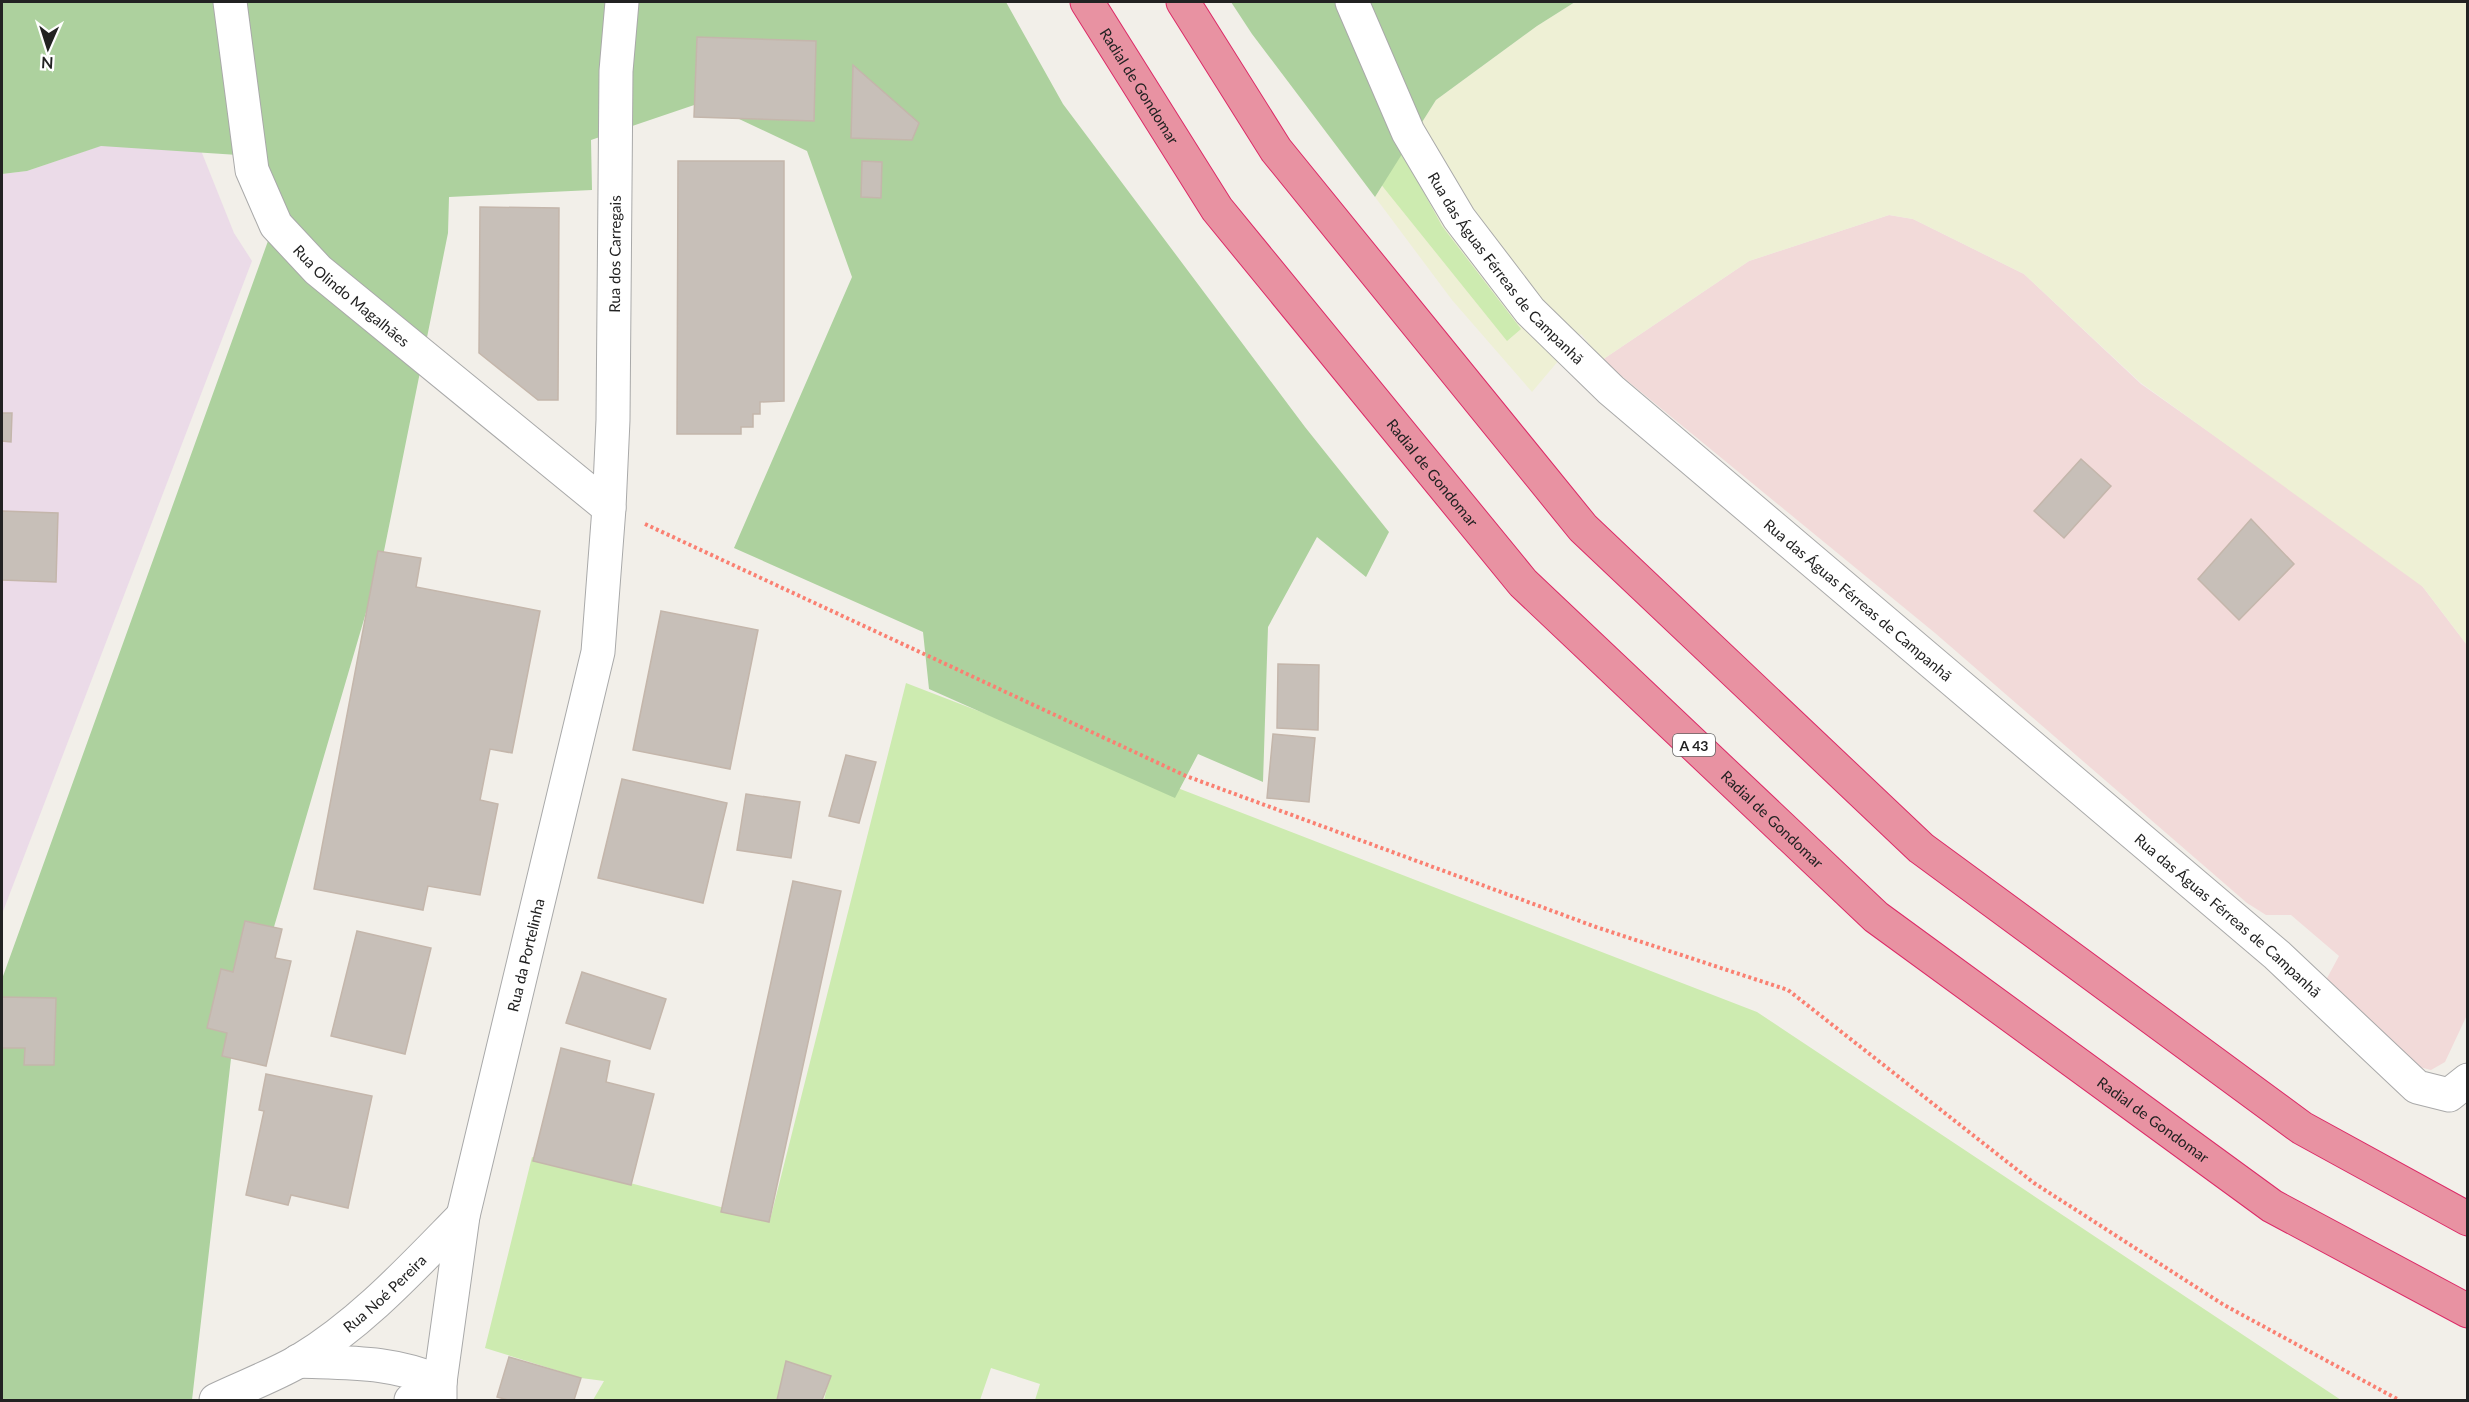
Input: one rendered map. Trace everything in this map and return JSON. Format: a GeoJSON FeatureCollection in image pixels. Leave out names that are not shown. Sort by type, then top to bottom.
{"type":"FeatureCollection","features":[{"type":"Feature","properties":{"kind":"highway","name":"Radial de Gondomar"},"geometry":{"type":"LineString","coordinates":[[1087,2],[1217,209],[1523,584],[1876,917],[2272,1206],[2468,1311]]}},
{"type":"Feature","properties":{"kind":"highway"},"geometry":{"type":"LineString","coordinates":[[1183,2],[1276,150],[1583,528],[1609,553],[1921,848],[2302,1128],[2468,1219]]}},
{"type":"Feature","properties":{"kind":"street","name":"Rua Olindo Magalhães"},"geometry":{"type":"LineString","coordinates":[[230,2],[252,170],[276,225],[318,270],[609,508]]}},
{"type":"Feature","properties":{"kind":"street","name":"Rua dos Carregais"},"geometry":{"type":"LineString","coordinates":[[609,508],[613,420],[616,71],[622,2]]}},
{"type":"Feature","properties":{"kind":"street","name":"Rua das Águas Férreas de Campanhã"},"geometry":{"type":"LineString","coordinates":[[1352,2],[1408,132],[1459,218],[1530,311],[1611,390],[2277,955],[2417,1087],[2449,1095],[2468,1080]]}},
{"type":"Feature","properties":{"kind":"street","name":"Rua da Portelinha"},"geometry":{"type":"LineString","coordinates":[[440,1391],[464,1216],[598,652],[609,508]]}},
{"type":"Feature","properties":{"kind":"street","name":"Rua Noé Pereira"},"geometry":{"type":"LineString","coordinates":[[216,1401],[298,1361],[348,1327],[385,1295],[464,1216]]}},
{"type":"Feature","properties":{"kind":"street","name":"Rua Noé Pereira"},"geometry":{"type":"LineString","coordinates":[[298,1361],[390,1365],[416,1371],[440,1391]]}},
{"type":"Feature","properties":{"kind":"street"},"geometry":{"type":"LineString","coordinates":[[411,1401],[440,1391]]}},
{"type":"Feature","properties":{"kind":"path"},"geometry":{"type":"LineString","coordinates":[[609,508],[1186,776],[1596,927],[1788,990],[2034,1183],[2224,1305],[2398,1401]]}},
{"type":"Feature","properties":{"kind":"shaded area"},"geometry":{"type":"Polygon","coordinates":[[[196,113],[200,148],[234,233],[252,261],[2,914],[2,174],[27,171],[196,113]]]}},
{"type":"Feature","properties":{"kind":"shaded area"},"geometry":{"type":"Polygon","coordinates":[[[1889,215],[1913,219],[2024,274],[2141,384],[2416,578],[2467,645],[2467,1015],[2445,1062],[2431,1070],[2412,1065],[2326,980],[2339,956],[2291,915],[2266,915],[2247,903],[1935,633],[1602,360],[1749,261],[1889,215]]]}},
{"type":"Feature","properties":{"kind":"green space"},"geometry":{"type":"Polygon","coordinates":[[[2,2],[1006,2],[1063,104],[1305,427],[1389,532],[1366,577],[1317,537],[1268,627],[1263,782],[1198,754],[1175,798],[929,689],[923,632],[734,548],[852,277],[807,151],[703,102],[591,140],[592,190],[449,197],[448,233],[384,551],[257,985],[233,1041],[192,1400],[2,1400],[2,979],[268,241],[238,155],[101,146],[27,171],[2,174],[2,2]]]}},
{"type":"Feature","properties":{"kind":"green space"},"geometry":{"type":"Polygon","coordinates":[[[1231,2],[1575,2],[1537,26],[1436,100],[1375,197],[1252,34],[1231,2]]]}},
{"type":"Feature","properties":{"kind":"green space"},"geometry":{"type":"Polygon","coordinates":[[[1575,2],[2467,2],[2467,645],[2423,587],[2141,383],[2024,274],[1913,219],[1889,215],[1749,261],[1602,360],[1581,334],[1532,392],[1452,300],[1375,197],[1436,100],[1537,26],[1575,2]]]}},
{"type":"Feature","properties":{"kind":"green space"},"geometry":{"type":"Polygon","coordinates":[[[1285,65],[1395,139],[1442,226],[1521,329],[1507,341],[1285,65]]]}},
{"type":"Feature","properties":{"kind":"green space"},"geometry":{"type":"Polygon","coordinates":[[[906,683],[1757,1012],[2341,1400],[1035,1400],[1040,1384],[991,1368],[980,1400],[824,1400],[830,1376],[786,1361],[777,1400],[593,1400],[604,1381],[581,1378],[485,1348],[532,1157],[770,1220],[906,683]]]}},
{"type":"Feature","properties":{"kind":"building"},"geometry":{"type":"Polygon","coordinates":[[[697,37],[816,41],[814,121],[694,117],[697,37]]]}},
{"type":"Feature","properties":{"kind":"building"},"geometry":{"type":"Polygon","coordinates":[[[853,65],[919,123],[912,140],[851,138],[853,65]]]}},
{"type":"Feature","properties":{"kind":"building"},"geometry":{"type":"Polygon","coordinates":[[[678,161],[784,161],[784,401],[760,402],[760,414],[753,414],[753,427],[741,427],[741,434],[677,434],[678,161]]]}},
{"type":"Feature","properties":{"kind":"building"},"geometry":{"type":"Polygon","coordinates":[[[862,161],[882,162],[881,198],[861,197],[862,161]]]}},
{"type":"Feature","properties":{"kind":"building"},"geometry":{"type":"Polygon","coordinates":[[[480,207],[559,208],[558,400],[538,400],[479,353],[480,207]]]}},
{"type":"Feature","properties":{"kind":"building"},"geometry":{"type":"Polygon","coordinates":[[[2,413],[12,413],[11,442],[2,441],[2,413]]]}},
{"type":"Feature","properties":{"kind":"building"},"geometry":{"type":"Polygon","coordinates":[[[2081,459],[2111,486],[2064,538],[2034,511],[2081,459]]]}},
{"type":"Feature","properties":{"kind":"building"},"geometry":{"type":"Polygon","coordinates":[[[2,511],[58,513],[56,582],[2,580],[2,511]]]}},
{"type":"Feature","properties":{"kind":"building"},"geometry":{"type":"Polygon","coordinates":[[[2251,519],[2294,564],[2239,620],[2198,579],[2251,519]]]}},
{"type":"Feature","properties":{"kind":"building"},"geometry":{"type":"Polygon","coordinates":[[[378,551],[421,558],[416,587],[540,611],[512,753],[490,749],[480,800],[498,804],[480,895],[428,886],[423,910],[314,889],[378,551]]]}},
{"type":"Feature","properties":{"kind":"building"},"geometry":{"type":"Polygon","coordinates":[[[661,611],[758,630],[730,769],[633,750],[661,611]]]}},
{"type":"Feature","properties":{"kind":"building"},"geometry":{"type":"Polygon","coordinates":[[[1278,664],[1319,665],[1318,730],[1277,728],[1278,664]]]}},
{"type":"Feature","properties":{"kind":"building"},"geometry":{"type":"Polygon","coordinates":[[[1273,734],[1315,738],[1309,802],[1267,798],[1273,734]]]}},
{"type":"Feature","properties":{"kind":"building"},"geometry":{"type":"Polygon","coordinates":[[[846,755],[876,762],[859,823],[829,816],[846,755]]]}},
{"type":"Feature","properties":{"kind":"building"},"geometry":{"type":"Polygon","coordinates":[[[622,779],[727,803],[703,903],[598,878],[622,779]]]}},
{"type":"Feature","properties":{"kind":"building"},"geometry":{"type":"Polygon","coordinates":[[[746,794],[800,802],[791,858],[737,850],[746,794]]]}},
{"type":"Feature","properties":{"kind":"building"},"geometry":{"type":"Polygon","coordinates":[[[793,881],[841,891],[769,1222],[721,1212],[793,881]]]}},
{"type":"Feature","properties":{"kind":"building"},"geometry":{"type":"Polygon","coordinates":[[[245,921],[282,929],[275,958],[291,961],[266,1066],[222,1056],[227,1033],[207,1028],[221,969],[233,972],[245,921]]]}},
{"type":"Feature","properties":{"kind":"building"},"geometry":{"type":"Polygon","coordinates":[[[357,931],[431,948],[405,1054],[331,1036],[357,931]]]}},
{"type":"Feature","properties":{"kind":"building"},"geometry":{"type":"Polygon","coordinates":[[[582,972],[666,999],[650,1049],[566,1023],[582,972]]]}},
{"type":"Feature","properties":{"kind":"building"},"geometry":{"type":"Polygon","coordinates":[[[2,997],[56,998],[54,1065],[24,1065],[25,1048],[2,1048],[2,997]]]}},
{"type":"Feature","properties":{"kind":"building"},"geometry":{"type":"Polygon","coordinates":[[[561,1048],[610,1061],[606,1082],[654,1094],[631,1185],[533,1161],[561,1048]]]}},
{"type":"Feature","properties":{"kind":"building"},"geometry":{"type":"Polygon","coordinates":[[[266,1074],[372,1096],[348,1208],[291,1195],[288,1205],[246,1195],[264,1111],[259,1110],[266,1074]]]}},
{"type":"Feature","properties":{"kind":"building"},"geometry":{"type":"Polygon","coordinates":[[[509,1357],[581,1378],[574,1400],[508,1400],[497,1397],[509,1357]]]}},
{"type":"Feature","properties":{"kind":"building"},"geometry":{"type":"Polygon","coordinates":[[[786,1361],[831,1376],[822,1400],[777,1400],[786,1361]]]}}]}
